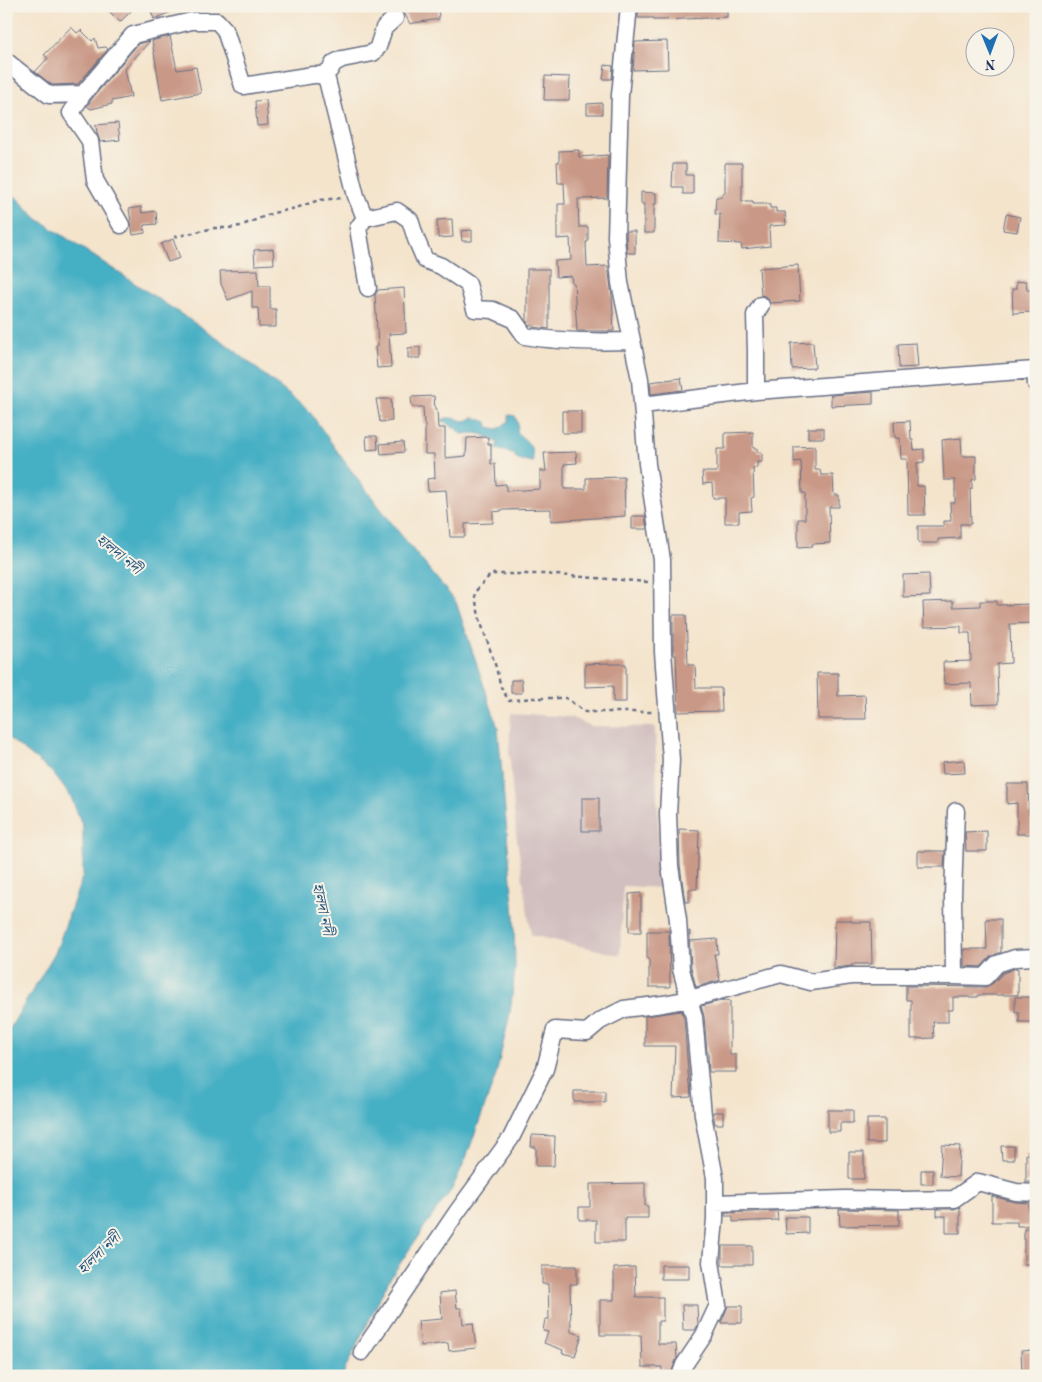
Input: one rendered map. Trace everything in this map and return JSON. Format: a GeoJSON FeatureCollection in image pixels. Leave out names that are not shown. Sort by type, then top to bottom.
{"type":"FeatureCollection","features":[{"type":"Feature","properties":{"kind":"street"},"geometry":{"type":"LineString","coordinates":[[629,6],[620,95],[616,236],[620,283],[640,379],[647,464],[662,560],[663,652],[671,760],[668,814],[670,866],[678,920],[681,969],[694,1017],[703,1115],[715,1178],[715,1219],[711,1262],[718,1305],[704,1335],[684,1365],[680,1376]]}},
{"type":"Feature","properties":{"kind":"street"},"geometry":{"type":"LineString","coordinates":[[121,225],[95,180],[90,141],[71,113],[83,94],[133,35],[191,14],[217,20],[225,30],[243,86],[322,75],[330,70],[334,63],[342,59],[373,53],[378,47],[384,28],[395,18]]}},
{"type":"Feature","properties":{"kind":"street"},"geometry":{"type":"LineString","coordinates":[[6,61],[49,95],[83,94]]}},
{"type":"Feature","properties":{"kind":"street"},"geometry":{"type":"LineString","coordinates":[[322,75],[327,80],[356,196],[365,218]]}},
{"type":"Feature","properties":{"kind":"street"},"geometry":{"type":"LineString","coordinates":[[368,288],[358,228],[365,218],[397,211],[410,220],[425,260],[441,266],[468,284],[475,309],[493,310],[513,320],[525,336],[545,340],[631,341]]}},
{"type":"Feature","properties":{"kind":"street"},"geometry":{"type":"LineString","coordinates":[[756,391],[755,315],[761,306]]}},
{"type":"Feature","properties":{"kind":"street"},"geometry":{"type":"LineString","coordinates":[[643,405],[756,391],[1035,370],[1036,384]]}},
{"type":"Feature","properties":{"kind":"street"},"geometry":{"type":"LineString","coordinates":[[954,976],[953,895],[956,811]]}},
{"type":"Feature","properties":{"kind":"street"},"geometry":{"type":"LineString","coordinates":[[362,1352],[510,1138],[545,1069],[555,1030],[587,1032],[600,1022],[624,1009],[690,999],[781,974],[811,982],[851,976],[985,977],[997,964],[1015,958],[1036,957]]}},
{"type":"Feature","properties":{"kind":"street"},"geometry":{"type":"LineString","coordinates":[[715,1202],[954,1199],[978,1182],[1016,1192],[1036,1193]]}},
{"type":"Feature","properties":{"kind":"path"},"geometry":{"type":"LineString","coordinates":[[174,237],[214,228],[240,226],[273,213],[319,200],[356,196]]}},
{"type":"Feature","properties":{"kind":"path"},"geometry":{"type":"LineString","coordinates":[[662,578],[649,582],[544,574],[492,574],[474,593],[480,620],[501,687],[509,701],[532,698],[566,698],[585,712],[668,712]]}},
{"type":"Feature","properties":{"kind":"shaded area"},"geometry":{"type":"Polygon","coordinates":[[[511,713],[570,717],[590,726],[655,727],[659,857],[662,888],[623,886],[620,955],[531,935],[516,833],[509,750],[511,713]]]}},
{"type":"Feature","properties":{"kind":"water","name":"হালদা নদী"},"geometry":{"type":"Polygon","coordinates":[[[6,187],[38,219],[229,346],[309,411],[347,465],[456,602],[498,728],[514,916],[515,969],[510,1013],[496,1075],[466,1158],[452,1189],[389,1280],[343,1376],[6,1376],[6,1035],[56,951],[83,875],[83,827],[71,797],[52,772],[6,736],[6,187]]]}},
{"type":"Feature","properties":{"kind":"water"},"geometry":{"type":"Polygon","coordinates":[[[509,415],[515,416],[518,424],[517,433],[530,445],[533,462],[517,459],[513,453],[496,449],[498,443],[485,435],[477,433],[462,434],[442,420],[454,418],[467,421],[473,417],[487,422],[488,427],[498,429],[509,421],[509,415]]]}},
{"type":"Feature","properties":{"kind":"building"},"geometry":{"type":"Polygon","coordinates":[[[104,6],[136,6],[120,22],[104,6]]]}},
{"type":"Feature","properties":{"kind":"building"},"geometry":{"type":"Polygon","coordinates":[[[149,6],[185,6],[154,19],[149,6]]]}},
{"type":"Feature","properties":{"kind":"building"},"geometry":{"type":"Polygon","coordinates":[[[401,6],[438,6],[439,19],[410,24],[401,6]]]}},
{"type":"Feature","properties":{"kind":"building"},"geometry":{"type":"Polygon","coordinates":[[[639,6],[727,6],[727,17],[653,20],[653,18],[638,18],[639,6]]]}},
{"type":"Feature","properties":{"kind":"building"},"geometry":{"type":"Polygon","coordinates":[[[71,27],[77,33],[81,30],[92,41],[95,38],[98,48],[106,47],[108,49],[78,84],[52,85],[35,72],[48,58],[44,55],[71,27]]]}},
{"type":"Feature","properties":{"kind":"building"},"geometry":{"type":"Polygon","coordinates":[[[170,36],[177,70],[196,67],[201,93],[162,100],[152,41],[170,36]]]}},
{"type":"Feature","properties":{"kind":"building"},"geometry":{"type":"Polygon","coordinates":[[[150,41],[125,69],[131,97],[112,101],[112,104],[91,109],[87,106],[138,44],[150,41]]]}},
{"type":"Feature","properties":{"kind":"building"},"geometry":{"type":"Polygon","coordinates":[[[667,41],[668,69],[633,70],[635,42],[667,41]]]}},
{"type":"Feature","properties":{"kind":"building"},"geometry":{"type":"Polygon","coordinates":[[[605,65],[613,66],[612,79],[603,79],[605,65]]]}},
{"type":"Feature","properties":{"kind":"building"},"geometry":{"type":"Polygon","coordinates":[[[545,76],[570,77],[569,100],[544,100],[545,76]]]}},
{"type":"Feature","properties":{"kind":"building"},"geometry":{"type":"Polygon","coordinates":[[[266,100],[268,125],[257,126],[255,101],[266,100]]]}},
{"type":"Feature","properties":{"kind":"building"},"geometry":{"type":"Polygon","coordinates":[[[602,103],[602,114],[587,114],[587,104],[602,103]]]}},
{"type":"Feature","properties":{"kind":"building"},"geometry":{"type":"Polygon","coordinates":[[[118,123],[120,140],[100,142],[96,125],[118,123]]]}},
{"type":"Feature","properties":{"kind":"building"},"geometry":{"type":"Polygon","coordinates":[[[579,150],[579,157],[608,155],[607,198],[578,199],[579,227],[588,227],[588,242],[586,242],[587,267],[608,266],[614,331],[577,331],[574,283],[572,283],[571,276],[556,277],[555,261],[571,260],[570,238],[557,239],[558,204],[565,204],[564,183],[558,183],[557,162],[559,162],[559,151],[579,150]]]}},
{"type":"Feature","properties":{"kind":"building"},"geometry":{"type":"Polygon","coordinates":[[[725,163],[742,163],[742,201],[753,201],[753,204],[770,204],[770,208],[776,208],[776,212],[785,212],[786,225],[769,226],[770,246],[742,249],[741,244],[719,243],[720,214],[715,214],[716,197],[722,197],[723,193],[725,193],[725,163]]]}},
{"type":"Feature","properties":{"kind":"building"},"geometry":{"type":"Polygon","coordinates":[[[673,164],[686,164],[686,175],[693,175],[693,194],[683,194],[683,187],[672,187],[673,164]]]}},
{"type":"Feature","properties":{"kind":"building"},"geometry":{"type":"Polygon","coordinates":[[[641,192],[656,193],[654,233],[644,233],[644,204],[641,204],[641,192]]]}},
{"type":"Feature","properties":{"kind":"building"},"geometry":{"type":"Polygon","coordinates":[[[141,207],[142,213],[156,211],[157,224],[144,225],[145,233],[133,235],[129,209],[141,207]]]}},
{"type":"Feature","properties":{"kind":"building"},"geometry":{"type":"Polygon","coordinates":[[[1006,214],[1020,217],[1017,232],[1003,230],[1006,214]]]}},
{"type":"Feature","properties":{"kind":"building"},"geometry":{"type":"Polygon","coordinates":[[[452,219],[453,237],[438,238],[437,220],[452,219]]]}},
{"type":"Feature","properties":{"kind":"building"},"geometry":{"type":"Polygon","coordinates":[[[472,230],[472,241],[462,241],[461,231],[472,230]]]}},
{"type":"Feature","properties":{"kind":"building"},"geometry":{"type":"Polygon","coordinates":[[[626,231],[635,231],[635,253],[627,253],[626,231]]]}},
{"type":"Feature","properties":{"kind":"building"},"geometry":{"type":"Polygon","coordinates":[[[173,239],[180,258],[168,262],[161,244],[173,239]]]}},
{"type":"Feature","properties":{"kind":"building"},"geometry":{"type":"Polygon","coordinates":[[[273,249],[274,264],[255,265],[254,250],[273,249]]]}},
{"type":"Feature","properties":{"kind":"building"},"geometry":{"type":"Polygon","coordinates":[[[798,265],[800,301],[770,303],[767,297],[761,295],[759,268],[798,265]]]}},
{"type":"Feature","properties":{"kind":"building"},"geometry":{"type":"Polygon","coordinates":[[[527,269],[549,269],[549,329],[533,327],[533,325],[527,322],[527,269]]]}},
{"type":"Feature","properties":{"kind":"building"},"geometry":{"type":"Polygon","coordinates":[[[258,270],[259,286],[270,286],[270,309],[276,309],[276,327],[259,327],[258,308],[252,308],[252,291],[228,300],[221,284],[220,271],[258,270]]]}},
{"type":"Feature","properties":{"kind":"building"},"geometry":{"type":"Polygon","coordinates":[[[1026,281],[1027,290],[1035,290],[1035,312],[1013,313],[1012,289],[1016,289],[1016,282],[1026,281]]]}},
{"type":"Feature","properties":{"kind":"building"},"geometry":{"type":"Polygon","coordinates":[[[404,288],[406,333],[389,334],[391,367],[377,368],[375,347],[378,346],[375,295],[378,290],[404,288]]]}},
{"type":"Feature","properties":{"kind":"building"},"geometry":{"type":"Polygon","coordinates":[[[813,342],[815,368],[792,369],[791,343],[813,342]]]}},
{"type":"Feature","properties":{"kind":"building"},"geometry":{"type":"Polygon","coordinates":[[[916,343],[918,367],[899,368],[898,344],[916,343]]]}},
{"type":"Feature","properties":{"kind":"building"},"geometry":{"type":"Polygon","coordinates":[[[420,347],[420,358],[408,358],[408,348],[420,347]]]}},
{"type":"Feature","properties":{"kind":"building"},"geometry":{"type":"Polygon","coordinates":[[[681,378],[683,390],[651,394],[650,382],[681,378]]]}},
{"type":"Feature","properties":{"kind":"building"},"geometry":{"type":"Polygon","coordinates":[[[873,392],[873,404],[831,406],[831,395],[873,392]]]}},
{"type":"Feature","properties":{"kind":"building"},"geometry":{"type":"Polygon","coordinates":[[[434,396],[438,428],[445,428],[445,458],[466,456],[467,438],[488,437],[488,444],[491,444],[491,464],[495,464],[496,485],[506,484],[506,491],[540,489],[540,471],[546,471],[544,453],[576,452],[577,463],[564,464],[564,489],[586,489],[586,478],[624,477],[625,516],[551,521],[551,509],[501,510],[493,512],[493,523],[465,524],[465,537],[450,537],[446,490],[428,491],[427,479],[435,478],[434,454],[425,454],[423,407],[412,407],[411,397],[434,396]]]}},
{"type":"Feature","properties":{"kind":"building"},"geometry":{"type":"Polygon","coordinates":[[[376,399],[391,399],[392,421],[380,422],[376,399]]]}},
{"type":"Feature","properties":{"kind":"building"},"geometry":{"type":"Polygon","coordinates":[[[562,411],[581,411],[581,433],[562,433],[562,411]]]}},
{"type":"Feature","properties":{"kind":"building"},"geometry":{"type":"Polygon","coordinates":[[[910,421],[911,440],[913,440],[914,450],[924,449],[924,462],[917,463],[917,486],[924,486],[925,515],[908,515],[907,459],[901,459],[900,438],[895,438],[894,422],[910,421]]]}},
{"type":"Feature","properties":{"kind":"building"},"geometry":{"type":"Polygon","coordinates":[[[808,428],[824,428],[824,438],[808,438],[808,428]]]}},
{"type":"Feature","properties":{"kind":"building"},"geometry":{"type":"Polygon","coordinates":[[[753,432],[753,448],[757,448],[757,452],[762,452],[762,462],[757,462],[757,468],[753,468],[754,497],[751,498],[752,511],[739,512],[739,523],[725,523],[725,498],[713,498],[712,483],[703,484],[702,472],[717,472],[717,449],[725,449],[725,433],[753,432]]]}},
{"type":"Feature","properties":{"kind":"building"},"geometry":{"type":"Polygon","coordinates":[[[366,436],[377,436],[378,449],[367,450],[366,436]]]}},
{"type":"Feature","properties":{"kind":"building"},"geometry":{"type":"Polygon","coordinates":[[[961,438],[962,456],[976,456],[976,479],[972,480],[972,489],[970,489],[971,524],[960,524],[960,538],[938,539],[938,543],[918,543],[918,526],[944,526],[944,521],[951,521],[950,503],[955,503],[955,480],[944,480],[942,440],[961,438]]]}},
{"type":"Feature","properties":{"kind":"building"},"geometry":{"type":"Polygon","coordinates":[[[403,442],[404,452],[381,454],[380,444],[403,442]]]}},
{"type":"Feature","properties":{"kind":"building"},"geometry":{"type":"Polygon","coordinates":[[[815,446],[815,470],[820,470],[821,475],[833,475],[834,495],[839,495],[839,507],[829,507],[830,543],[812,544],[812,547],[798,548],[798,519],[805,519],[805,493],[802,493],[801,461],[794,462],[794,447],[815,446]]]}},
{"type":"Feature","properties":{"kind":"building"},"geometry":{"type":"Polygon","coordinates":[[[632,516],[645,516],[647,529],[632,529],[632,516]]]}},
{"type":"Feature","properties":{"kind":"building"},"geometry":{"type":"Polygon","coordinates":[[[929,574],[930,596],[903,597],[903,575],[929,574]]]}},
{"type":"Feature","properties":{"kind":"building"},"geometry":{"type":"Polygon","coordinates":[[[953,601],[953,607],[980,606],[980,601],[997,601],[997,605],[1033,604],[1033,623],[1010,624],[1011,663],[997,664],[998,704],[972,705],[971,683],[944,684],[943,662],[971,661],[970,633],[961,633],[961,626],[924,627],[923,602],[953,601]]]}},
{"type":"Feature","properties":{"kind":"building"},"geometry":{"type":"Polygon","coordinates":[[[673,615],[686,615],[688,665],[695,665],[696,688],[721,688],[722,711],[678,712],[676,655],[673,655],[673,615]]]}},
{"type":"Feature","properties":{"kind":"building"},"geometry":{"type":"Polygon","coordinates":[[[585,664],[626,664],[626,702],[613,702],[613,686],[585,687],[585,664]]]}},
{"type":"Feature","properties":{"kind":"building"},"geometry":{"type":"Polygon","coordinates":[[[817,673],[838,673],[838,696],[865,695],[866,719],[818,719],[817,673]]]}},
{"type":"Feature","properties":{"kind":"building"},"geometry":{"type":"Polygon","coordinates":[[[511,680],[522,680],[522,693],[511,693],[511,680]]]}},
{"type":"Feature","properties":{"kind":"building"},"geometry":{"type":"Polygon","coordinates":[[[964,760],[965,773],[943,774],[942,762],[964,760]]]}},
{"type":"Feature","properties":{"kind":"building"},"geometry":{"type":"Polygon","coordinates":[[[1007,784],[1028,784],[1029,814],[1036,814],[1036,834],[1017,834],[1017,803],[1007,804],[1007,784]]]}},
{"type":"Feature","properties":{"kind":"building"},"geometry":{"type":"Polygon","coordinates":[[[582,798],[599,798],[599,831],[582,831],[582,798]]]}},
{"type":"Feature","properties":{"kind":"building"},"geometry":{"type":"Polygon","coordinates":[[[679,829],[699,830],[697,889],[689,889],[689,902],[685,902],[680,865],[679,829]]]}},
{"type":"Feature","properties":{"kind":"building"},"geometry":{"type":"Polygon","coordinates":[[[987,831],[987,851],[966,851],[965,832],[987,831]]]}},
{"type":"Feature","properties":{"kind":"building"},"geometry":{"type":"Polygon","coordinates":[[[918,851],[945,851],[944,867],[918,867],[918,851]]]}},
{"type":"Feature","properties":{"kind":"building"},"geometry":{"type":"Polygon","coordinates":[[[641,893],[641,932],[629,932],[629,894],[641,893]]]}},
{"type":"Feature","properties":{"kind":"building"},"geometry":{"type":"Polygon","coordinates":[[[986,919],[1001,919],[1001,952],[990,957],[981,967],[964,966],[964,949],[987,949],[986,919]]]}},
{"type":"Feature","properties":{"kind":"building"},"geometry":{"type":"Polygon","coordinates":[[[835,920],[871,922],[872,964],[852,964],[852,966],[834,968],[835,920]]]}},
{"type":"Feature","properties":{"kind":"building"},"geometry":{"type":"Polygon","coordinates":[[[647,931],[669,931],[670,987],[649,987],[647,931]]]}},
{"type":"Feature","properties":{"kind":"building"},"geometry":{"type":"Polygon","coordinates":[[[689,931],[690,941],[717,939],[718,954],[714,954],[720,980],[696,987],[691,967],[689,931]]]}},
{"type":"Feature","properties":{"kind":"building"},"geometry":{"type":"Polygon","coordinates":[[[1018,969],[1018,995],[953,997],[953,1010],[948,1010],[948,1022],[933,1022],[934,1038],[911,1039],[911,1000],[906,1000],[906,986],[985,987],[992,984],[1003,973],[1018,969]]]}},
{"type":"Feature","properties":{"kind":"building"},"geometry":{"type":"Polygon","coordinates":[[[1015,997],[1036,997],[1036,1022],[1019,1022],[1019,1012],[1015,1012],[1015,997]]]}},
{"type":"Feature","properties":{"kind":"building"},"geometry":{"type":"Polygon","coordinates":[[[725,1000],[730,1001],[730,1055],[736,1055],[736,1072],[709,1072],[704,1016],[701,1006],[725,1000]]]}},
{"type":"Feature","properties":{"kind":"building"},"geometry":{"type":"Polygon","coordinates":[[[682,1011],[691,1097],[673,1098],[675,1046],[645,1046],[645,1016],[682,1011]]]}},
{"type":"Feature","properties":{"kind":"building"},"geometry":{"type":"Polygon","coordinates":[[[574,1091],[605,1091],[605,1102],[574,1102],[574,1091]]]}},
{"type":"Feature","properties":{"kind":"building"},"geometry":{"type":"Polygon","coordinates":[[[828,1110],[853,1110],[853,1123],[840,1123],[840,1132],[828,1132],[828,1110]]]}},
{"type":"Feature","properties":{"kind":"building"},"geometry":{"type":"Polygon","coordinates":[[[713,1112],[723,1112],[723,1124],[715,1124],[713,1112]]]}},
{"type":"Feature","properties":{"kind":"building"},"geometry":{"type":"Polygon","coordinates":[[[867,1119],[885,1119],[885,1143],[867,1143],[867,1119]]]}},
{"type":"Feature","properties":{"kind":"building"},"geometry":{"type":"Polygon","coordinates":[[[532,1135],[555,1136],[554,1166],[536,1166],[536,1147],[531,1147],[532,1135]]]}},
{"type":"Feature","properties":{"kind":"building"},"geometry":{"type":"Polygon","coordinates":[[[942,1145],[960,1146],[958,1177],[940,1176],[942,1145]]]}},
{"type":"Feature","properties":{"kind":"building"},"geometry":{"type":"Polygon","coordinates":[[[1001,1146],[1014,1146],[1014,1160],[1002,1160],[1001,1146]]]}},
{"type":"Feature","properties":{"kind":"building"},"geometry":{"type":"Polygon","coordinates":[[[849,1152],[864,1152],[864,1179],[849,1179],[849,1152]]]}},
{"type":"Feature","properties":{"kind":"building"},"geometry":{"type":"Polygon","coordinates":[[[1026,1154],[1035,1154],[1035,1182],[1026,1182],[1026,1154]]]}},
{"type":"Feature","properties":{"kind":"building"},"geometry":{"type":"Polygon","coordinates":[[[921,1170],[933,1170],[933,1184],[921,1184],[921,1170]]]}},
{"type":"Feature","properties":{"kind":"building"},"geometry":{"type":"Polygon","coordinates":[[[645,1183],[645,1206],[648,1206],[648,1218],[625,1218],[625,1242],[596,1242],[596,1220],[579,1220],[579,1207],[590,1207],[590,1184],[645,1183]]]}},
{"type":"Feature","properties":{"kind":"building"},"geometry":{"type":"Polygon","coordinates":[[[992,1196],[1014,1202],[1029,1203],[1029,1226],[1017,1226],[1017,1222],[992,1222],[992,1196]]]}},
{"type":"Feature","properties":{"kind":"building"},"geometry":{"type":"Polygon","coordinates":[[[960,1207],[960,1233],[946,1233],[946,1216],[937,1216],[937,1209],[960,1207]]]}},
{"type":"Feature","properties":{"kind":"building"},"geometry":{"type":"Polygon","coordinates":[[[839,1209],[899,1210],[899,1225],[840,1226],[839,1209]]]}},
{"type":"Feature","properties":{"kind":"building"},"geometry":{"type":"Polygon","coordinates":[[[777,1211],[778,1220],[733,1222],[733,1216],[725,1216],[725,1213],[777,1211]]]}},
{"type":"Feature","properties":{"kind":"building"},"geometry":{"type":"Polygon","coordinates":[[[785,1217],[808,1217],[808,1233],[786,1234],[785,1217]]]}},
{"type":"Feature","properties":{"kind":"building"},"geometry":{"type":"Polygon","coordinates":[[[1024,1229],[1036,1229],[1036,1264],[1024,1264],[1024,1229]]]}},
{"type":"Feature","properties":{"kind":"building"},"geometry":{"type":"Polygon","coordinates":[[[722,1246],[752,1246],[752,1265],[722,1265],[722,1246]]]}},
{"type":"Feature","properties":{"kind":"building"},"geometry":{"type":"Polygon","coordinates":[[[661,1265],[689,1265],[689,1279],[661,1279],[661,1265]]]}},
{"type":"Feature","properties":{"kind":"building"},"geometry":{"type":"Polygon","coordinates":[[[542,1266],[577,1266],[577,1284],[570,1284],[571,1332],[582,1335],[575,1356],[562,1353],[563,1350],[544,1343],[548,1332],[543,1331],[545,1319],[549,1319],[548,1284],[542,1284],[542,1266]]]}},
{"type":"Feature","properties":{"kind":"building"},"geometry":{"type":"Polygon","coordinates":[[[635,1267],[636,1297],[663,1297],[663,1321],[658,1321],[658,1344],[676,1344],[677,1358],[670,1376],[662,1376],[662,1367],[642,1367],[641,1335],[600,1335],[600,1300],[614,1300],[614,1268],[635,1267]]]}},
{"type":"Feature","properties":{"kind":"building"},"geometry":{"type":"Polygon","coordinates":[[[455,1291],[457,1308],[461,1308],[463,1324],[473,1323],[476,1348],[449,1351],[448,1343],[421,1346],[418,1321],[442,1319],[440,1293],[455,1291]]]}},
{"type":"Feature","properties":{"kind":"building"},"geometry":{"type":"Polygon","coordinates":[[[682,1305],[697,1305],[698,1325],[695,1330],[683,1330],[682,1305]]]}},
{"type":"Feature","properties":{"kind":"building"},"geometry":{"type":"Polygon","coordinates":[[[728,1306],[742,1306],[742,1323],[721,1323],[728,1306]]]}},
{"type":"Feature","properties":{"kind":"building"},"geometry":{"type":"Polygon","coordinates":[[[1036,1350],[1036,1373],[1022,1373],[1021,1351],[1036,1350]]]}}]}
